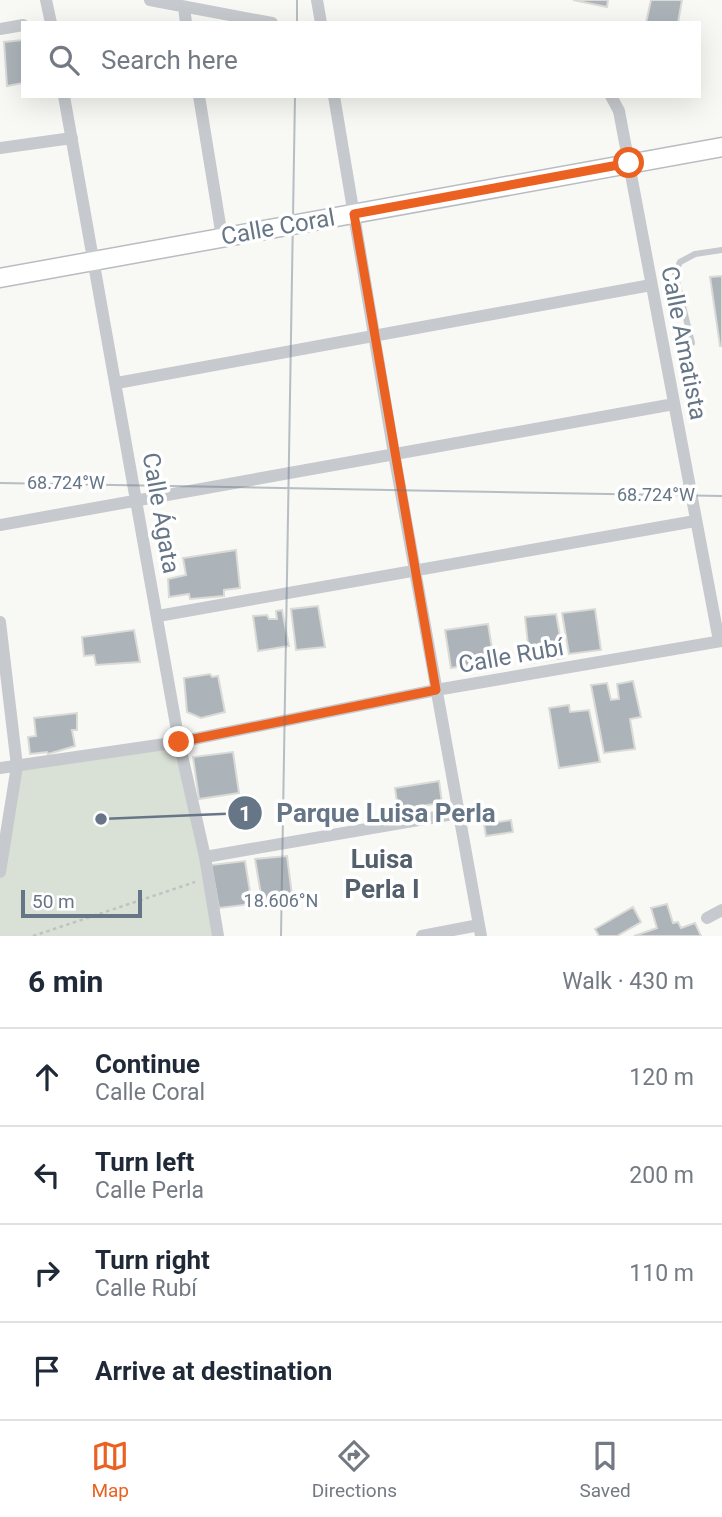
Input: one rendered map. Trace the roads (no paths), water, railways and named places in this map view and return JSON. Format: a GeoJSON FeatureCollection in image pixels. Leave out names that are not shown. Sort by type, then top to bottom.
{"type":"FeatureCollection","features":[{"type":"Feature","properties":{"kind":"street"},"geometry":{"type":"LineString","coordinates":[[46,0],[46,21]]}},
{"type":"Feature","properties":{"kind":"street"},"geometry":{"type":"LineString","coordinates":[[150,0],[261,21]]}},
{"type":"Feature","properties":{"kind":"street"},"geometry":{"type":"LineString","coordinates":[[317,0],[321,21]]}},
{"type":"Feature","properties":{"kind":"street"},"geometry":{"type":"LineString","coordinates":[[184,7],[186,21]]}},
{"type":"Feature","properties":{"kind":"street"},"geometry":{"type":"LineString","coordinates":[[0,29],[21,25]]}},
{"type":"Feature","properties":{"kind":"street","name":"Calle Ágata"},"geometry":{"type":"LineString","coordinates":[[64,98],[179,742],[205,856],[218,936]]}},
{"type":"Feature","properties":{"kind":"street"},"geometry":{"type":"LineString","coordinates":[[199,98],[222,237]]}},
{"type":"Feature","properties":{"kind":"street"},"geometry":{"type":"LineString","coordinates":[[334,98],[394,454],[480,931],[422,936]]}},
{"type":"Feature","properties":{"kind":"street","name":"Calle Amatista"},"geometry":{"type":"LineString","coordinates":[[612,98],[619,111],[720,641]]}},
{"type":"Feature","properties":{"kind":"street"},"geometry":{"type":"LineString","coordinates":[[0,149],[72,138]]}},
{"type":"Feature","properties":{"kind":"street","name":"Calle Coral"},"geometry":{"type":"LineString","coordinates":[[0,278],[722,148]]}},
{"type":"Feature","properties":{"kind":"street"},"geometry":{"type":"LineString","coordinates":[[117,383],[651,285]]}},
{"type":"Feature","properties":{"kind":"street"},"geometry":{"type":"LineString","coordinates":[[0,525],[674,404]]}},
{"type":"Feature","properties":{"kind":"street"},"geometry":{"type":"LineString","coordinates":[[158,616],[695,521]]}},
{"type":"Feature","properties":{"kind":"street"},"geometry":{"type":"LineString","coordinates":[[0,622],[17,766],[0,872]]}},
{"type":"Feature","properties":{"kind":"street","name":"Calle Rubí"},"geometry":{"type":"LineString","coordinates":[[0,768],[179,742],[436,690],[720,641]]}},
{"type":"Feature","properties":{"kind":"street"},"geometry":{"type":"LineString","coordinates":[[205,856],[458,813]]}},
{"type":"Feature","properties":{"kind":"street"},"geometry":{"type":"LineString","coordinates":[[707,919],[722,910]]}},
{"type":"Feature","properties":{"kind":"lane"},"geometry":{"type":"LineString","coordinates":[[692,344],[675,273],[680,262],[695,254],[722,250]]}},
{"type":"Feature","properties":{"kind":"place","name":"Parque Luisa Perla"},"geometry":{"type":"Point","coordinates":[101,819]}},
{"type":"Feature","properties":{"kind":"district","name":"Luisa Perla I"},"geometry":{"type":"Point","coordinates":[382,874]}}]}
